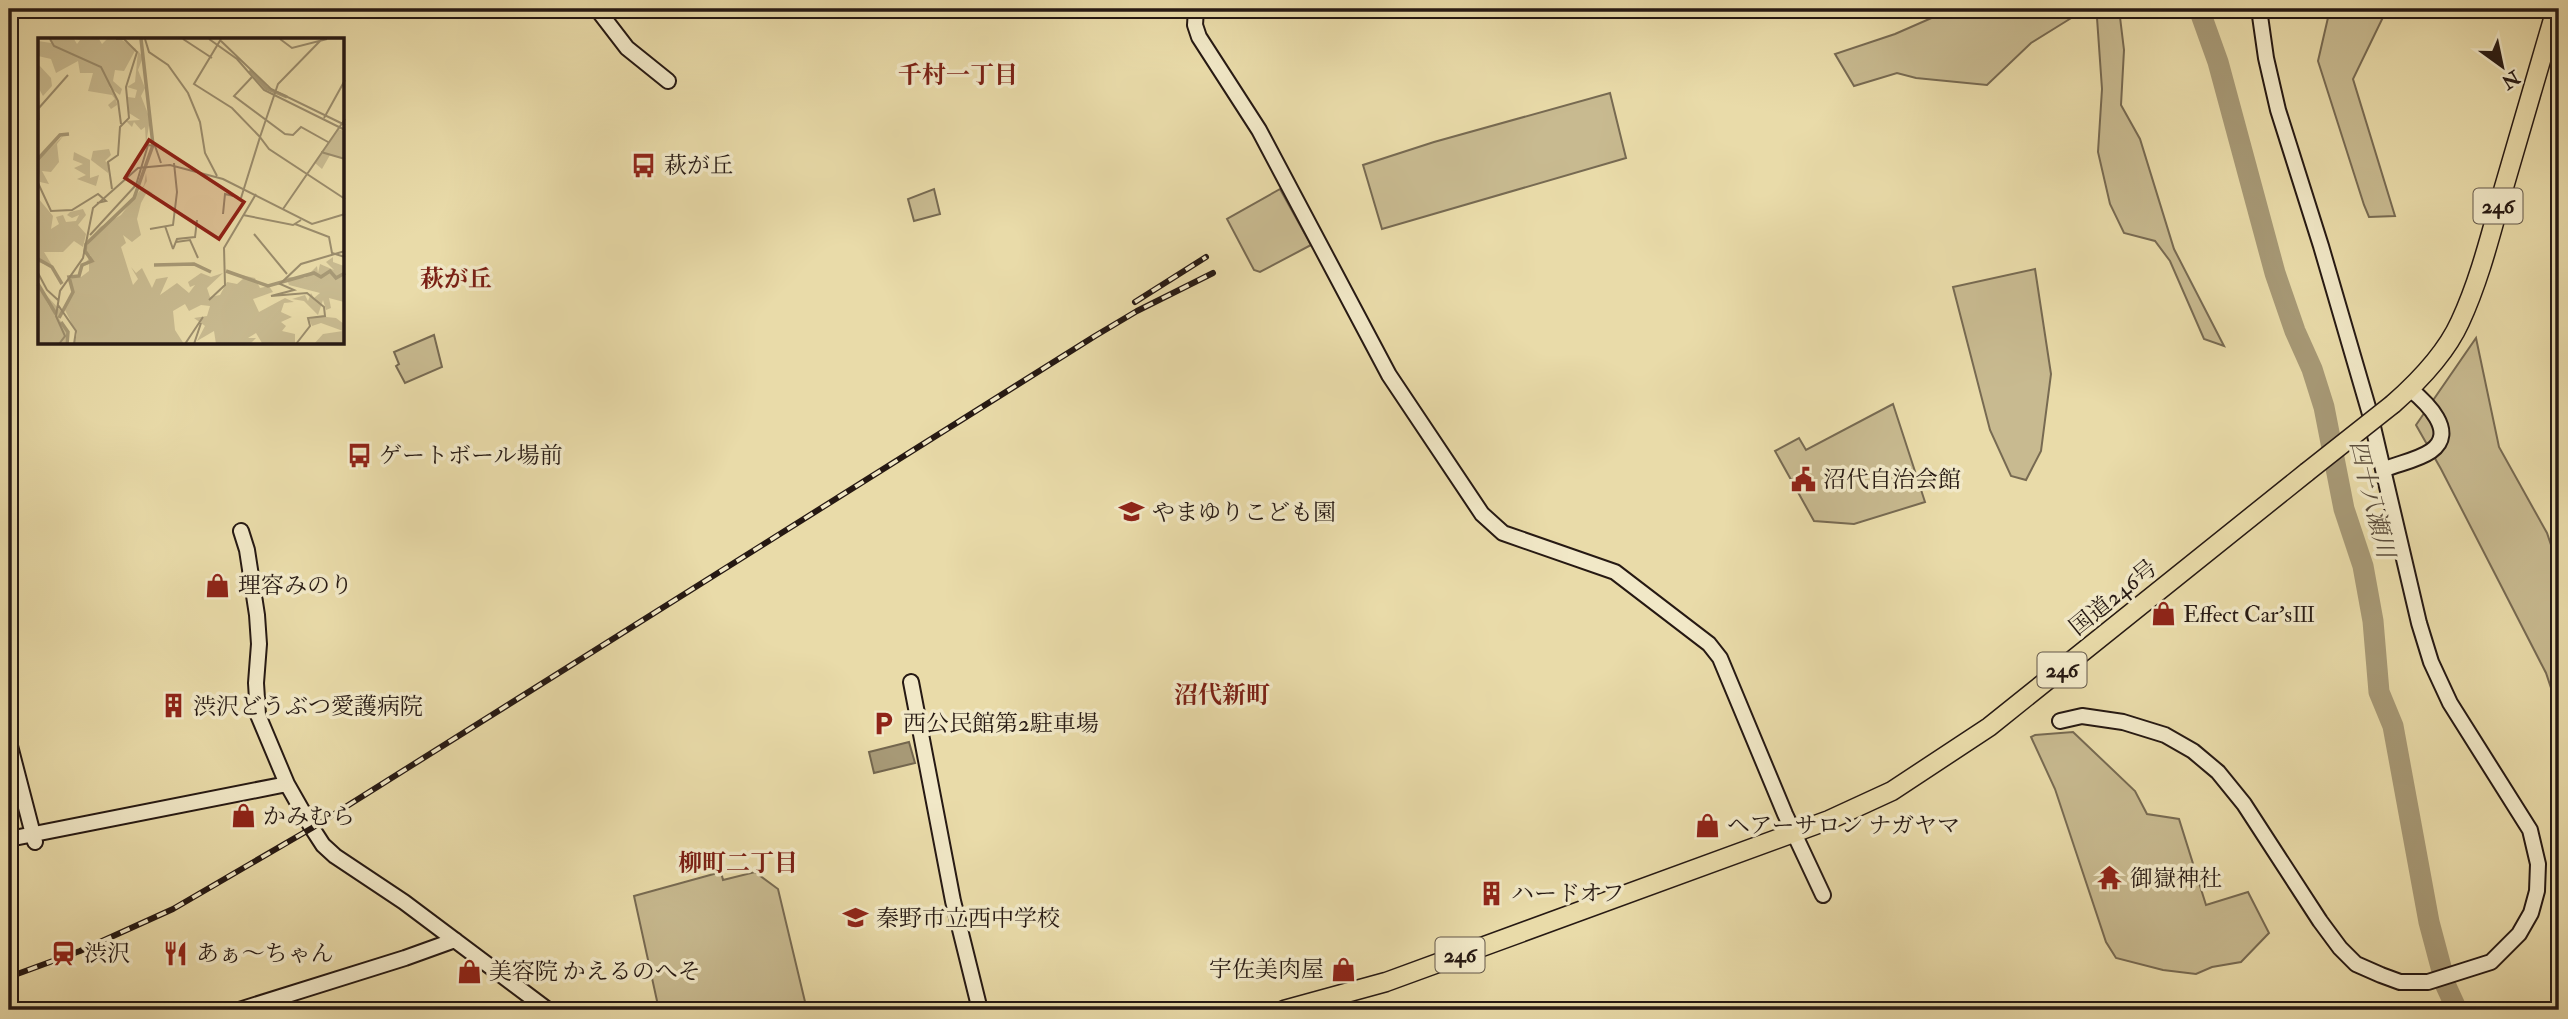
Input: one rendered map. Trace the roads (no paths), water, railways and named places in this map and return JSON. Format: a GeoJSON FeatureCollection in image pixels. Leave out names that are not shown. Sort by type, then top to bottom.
{"type":"FeatureCollection","features":[{"type":"Feature","properties":{"kind":"highway","name":"国道246号"},"geometry":{"type":"LineString","coordinates":[[1284,1010],[1386,982],[1829,820],[1892,791],[1989,727],[2393,404],[2410,389],[2445,347],[2460,323],[2481,266],[2556,9]]}},
{"type":"Feature","properties":{"kind":"street"},"geometry":{"type":"LineString","coordinates":[[597,9],[627,48],[668,80]]}},
{"type":"Feature","properties":{"kind":"street"},"geometry":{"type":"LineString","coordinates":[[1196,9],[1195,26],[1199,37],[1259,130],[1389,375],[1482,514],[1503,533],[1615,572],[1709,644],[1725,668],[1793,832],[1823,895]]}},
{"type":"Feature","properties":{"kind":"street"},"geometry":{"type":"LineString","coordinates":[[2060,721],[2082,716],[2105,718],[2165,735],[2193,751],[2218,772],[2244,804],[2340,948],[2356,964],[2381,975],[2400,982],[2428,982],[2490,962],[2519,934],[2531,913],[2537,891],[2536,849],[2530,830],[2467,733],[2431,662],[2418,623],[2385,468],[2321,246],[2278,110],[2266,58],[2259,9]]}},
{"type":"Feature","properties":{"kind":"street"},"geometry":{"type":"LineString","coordinates":[[2385,468],[2434,449],[2442,436],[2442,425],[2422,398],[2410,389]]}},
{"type":"Feature","properties":{"kind":"street"},"geometry":{"type":"LineString","coordinates":[[241,531],[247,550],[257,615],[258,715],[287,784],[323,845],[548,1010]]}},
{"type":"Feature","properties":{"kind":"street"},"geometry":{"type":"LineString","coordinates":[[911,682],[953,901],[980,1010]]}},
{"type":"Feature","properties":{"kind":"street"},"geometry":{"type":"LineString","coordinates":[[9,742],[34,838]]}},
{"type":"Feature","properties":{"kind":"street"},"geometry":{"type":"LineString","coordinates":[[9,839],[34,838],[287,784]]}},
{"type":"Feature","properties":{"kind":"street"},"geometry":{"type":"LineString","coordinates":[[239,1010],[455,940]]}},
{"type":"Feature","properties":{"kind":"waterway","name":"四十八瀬川"},"geometry":{"type":"LineString","coordinates":[[2199,9],[2218,62],[2275,273],[2324,407],[2344,509],[2363,566],[2373,621],[2379,692],[2393,726],[2429,922],[2446,986],[2457,1010]]}},
{"type":"Feature","properties":{"kind":"railway"},"geometry":{"type":"LineString","coordinates":[[2011,15],[2022,9]]}},
{"type":"Feature","properties":{"kind":"railway"},"geometry":{"type":"LineString","coordinates":[[1135,302],[1206,257]]}},
{"type":"Feature","properties":{"kind":"railway"},"geometry":{"type":"LineString","coordinates":[[9,977],[80,951],[173,909],[312,828],[1095,336],[1137,311],[1213,273]]}},
{"type":"Feature","properties":{"kind":"place","name":"萩が丘"},"geometry":{"type":"Point","coordinates":[644,165]}},
{"type":"Feature","properties":{"kind":"place","name":"ゲートボール場前"},"geometry":{"type":"Point","coordinates":[359,455]}},
{"type":"Feature","properties":{"kind":"place","name":"沼代自治会館"},"geometry":{"type":"Point","coordinates":[1803,479]}},
{"type":"Feature","properties":{"kind":"place","name":"やまゆりこども園"},"geometry":{"type":"Point","coordinates":[1132,512]}},
{"type":"Feature","properties":{"kind":"place","name":"理容みのり"},"geometry":{"type":"Point","coordinates":[218,585]}},
{"type":"Feature","properties":{"kind":"place","name":"Effect Car'sⅢ"},"geometry":{"type":"Point","coordinates":[2163,614]}},
{"type":"Feature","properties":{"kind":"place","name":"渋沢どうぶつ愛護病院"},"geometry":{"type":"Point","coordinates":[173,706]}},
{"type":"Feature","properties":{"kind":"place","name":"西公民館第2駐車場"},"geometry":{"type":"Point","coordinates":[883,723]}},
{"type":"Feature","properties":{"kind":"place","name":"かみむら"},"geometry":{"type":"Point","coordinates":[243,816]}},
{"type":"Feature","properties":{"kind":"place","name":"ヘアーサロン ナガヤマ"},"geometry":{"type":"Point","coordinates":[1707,825]}},
{"type":"Feature","properties":{"kind":"place","name":"御嶽神社"},"geometry":{"type":"Point","coordinates":[2110,878]}},
{"type":"Feature","properties":{"kind":"place","name":"ハードオフ"},"geometry":{"type":"Point","coordinates":[1491,893]}},
{"type":"Feature","properties":{"kind":"place","name":"秦野市立西中学校"},"geometry":{"type":"Point","coordinates":[856,918]}},
{"type":"Feature","properties":{"kind":"place","name":"渋沢"},"geometry":{"type":"Point","coordinates":[64,953]}},
{"type":"Feature","properties":{"kind":"place","name":"あぁ～ちゃん"},"geometry":{"type":"Point","coordinates":[176,953]}},
{"type":"Feature","properties":{"kind":"place","name":"宇佐美肉屋"},"geometry":{"type":"Point","coordinates":[1344,969]}},
{"type":"Feature","properties":{"kind":"place","name":"美容院 かえるのへそ"},"geometry":{"type":"Point","coordinates":[469,971]}},
{"type":"Feature","properties":{"kind":"district","name":"千村一丁目"},"geometry":{"type":"Point","coordinates":[958,75]}},
{"type":"Feature","properties":{"kind":"district","name":"萩が丘"},"geometry":{"type":"Point","coordinates":[456,279]}},
{"type":"Feature","properties":{"kind":"district","name":"沼代新町"},"geometry":{"type":"Point","coordinates":[1222,695]}},
{"type":"Feature","properties":{"kind":"district","name":"柳町二丁目"},"geometry":{"type":"Point","coordinates":[738,863]}}]}
